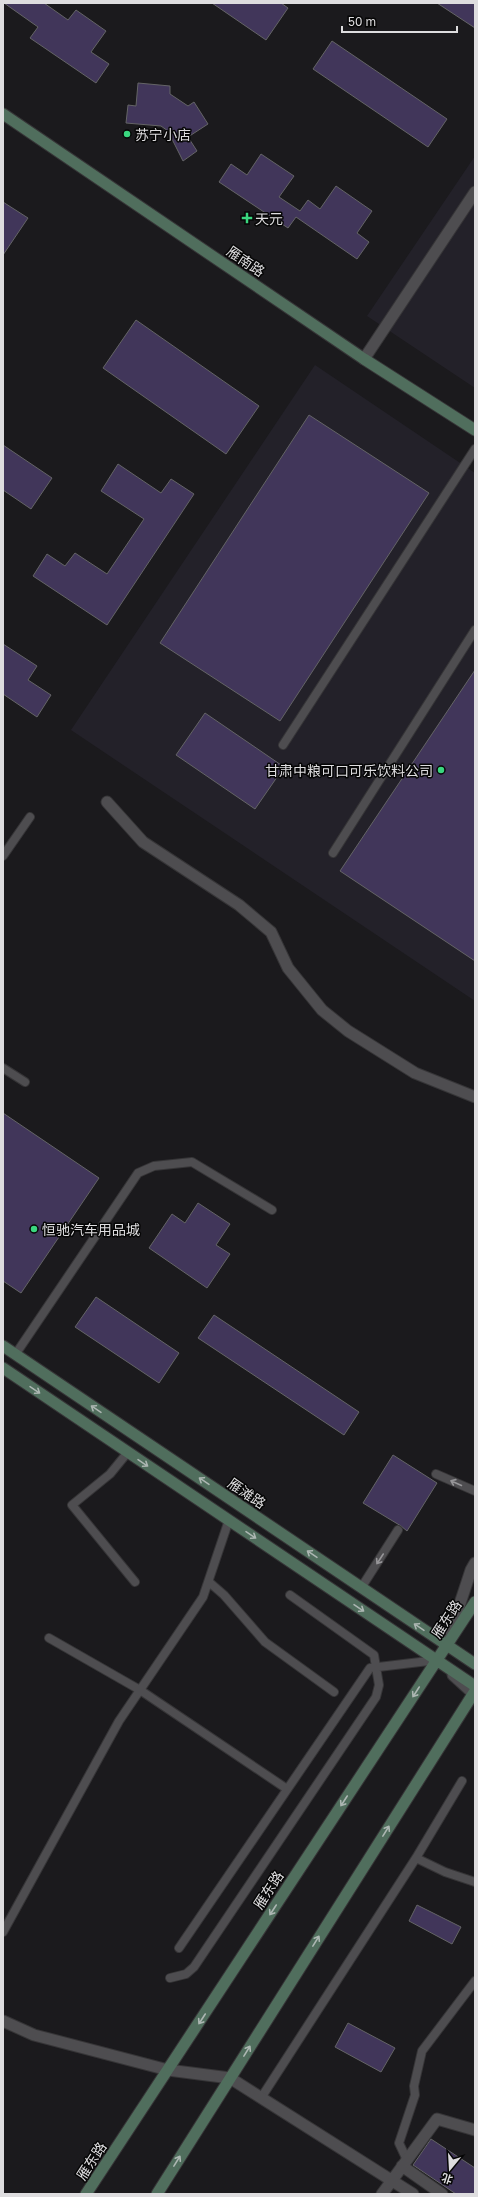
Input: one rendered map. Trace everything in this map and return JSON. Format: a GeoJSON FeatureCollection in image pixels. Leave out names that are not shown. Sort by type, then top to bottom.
{"type":"FeatureCollection","features":[{"type":"Feature","properties":{"kind":"main road","name":"雁南路"},"geometry":{"type":"LineString","coordinates":[[5,117],[364,360],[475,430]]}},
{"type":"Feature","properties":{"kind":"main road","name":"雁滩路"},"geometry":{"type":"LineString","coordinates":[[3,1346],[475,1664]]}},
{"type":"Feature","properties":{"kind":"main road"},"geometry":{"type":"LineString","coordinates":[[3,1368],[437,1660],[475,1691],[157,2194]]}},
{"type":"Feature","properties":{"kind":"main road","name":"雁东路"},"geometry":{"type":"LineString","coordinates":[[86,2194],[475,1602]]}},
{"type":"Feature","properties":{"kind":"street"},"geometry":{"type":"LineString","coordinates":[[364,360],[475,192]]}},
{"type":"Feature","properties":{"kind":"street"},"geometry":{"type":"LineString","coordinates":[[107,802],[143,842],[239,905],[271,932],[288,968],[322,1010],[348,1032],[415,1073],[475,1096]]}},
{"type":"Feature","properties":{"kind":"street"},"geometry":{"type":"LineString","coordinates":[[446,1645],[471,1570],[475,1563]]}},
{"type":"Feature","properties":{"kind":"street"},"geometry":{"type":"LineString","coordinates":[[3,2021],[34,2035],[168,2070],[230,2078],[413,2194]]}},
{"type":"Feature","properties":{"kind":"street"},"geometry":{"type":"LineString","coordinates":[[382,2194],[437,2119],[475,2130]]}},
{"type":"Feature","properties":{"kind":"street"},"geometry":{"type":"LineString","coordinates":[[404,2163],[442,2194]]}},
{"type":"Feature","properties":{"kind":"lane"},"geometry":{"type":"LineString","coordinates":[[283,745],[475,449]]}},
{"type":"Feature","properties":{"kind":"lane"},"geometry":{"type":"LineString","coordinates":[[333,853],[475,630]]}},
{"type":"Feature","properties":{"kind":"lane"},"geometry":{"type":"LineString","coordinates":[[3,856],[30,817]]}},
{"type":"Feature","properties":{"kind":"lane"},"geometry":{"type":"LineString","coordinates":[[3,1068],[25,1082]]}},
{"type":"Feature","properties":{"kind":"lane"},"geometry":{"type":"LineString","coordinates":[[15,1355],[138,1173],[154,1166],[192,1162],[272,1210]]}},
{"type":"Feature","properties":{"kind":"lane"},"geometry":{"type":"LineString","coordinates":[[128,1452],[110,1474],[72,1505],[135,1582]]}},
{"type":"Feature","properties":{"kind":"lane"},"geometry":{"type":"LineString","coordinates":[[436,1474],[475,1491]]}},
{"type":"Feature","properties":{"kind":"lane"},"geometry":{"type":"LineString","coordinates":[[3,1932],[119,1721],[203,1597],[229,1520]]}},
{"type":"Feature","properties":{"kind":"lane"},"geometry":{"type":"LineString","coordinates":[[361,1588],[398,1530]]}},
{"type":"Feature","properties":{"kind":"lane"},"geometry":{"type":"LineString","coordinates":[[209,1582],[224,1595],[264,1642],[334,1692]]}},
{"type":"Feature","properties":{"kind":"lane"},"geometry":{"type":"LineString","coordinates":[[170,1978],[186,1974],[194,1967],[376,1697],[379,1685],[378,1667],[374,1655],[290,1595]]}},
{"type":"Feature","properties":{"kind":"lane"},"geometry":{"type":"LineString","coordinates":[[49,1638],[140,1690],[287,1789]]}},
{"type":"Feature","properties":{"kind":"lane"},"geometry":{"type":"LineString","coordinates":[[179,1948],[370,1668],[437,1660]]}},
{"type":"Feature","properties":{"kind":"lane"},"geometry":{"type":"LineString","coordinates":[[261,2098],[416,1858],[462,1781]]}},
{"type":"Feature","properties":{"kind":"lane"},"geometry":{"type":"LineString","coordinates":[[416,1858],[445,1872],[475,1882]]}},
{"type":"Feature","properties":{"kind":"lane"},"geometry":{"type":"LineString","coordinates":[[404,2163],[399,2143],[415,2095],[414,2086],[422,2051],[475,1981]]}},
{"type":"Feature","properties":{"kind":"shaded area"},"geometry":{"type":"Polygon","coordinates":[[[475,156],[475,388],[367,316],[475,156]]]}},
{"type":"Feature","properties":{"kind":"shaded area"},"geometry":{"type":"Polygon","coordinates":[[[315,365],[475,473],[475,1001],[71,730],[315,365]]]}},
{"type":"Feature","properties":{"kind":"building"},"geometry":{"type":"Polygon","coordinates":[[[4,3],[44,3],[68,20],[76,10],[106,31],[91,52],[109,64],[96,83],[30,38],[38,27],[4,3]]]}},
{"type":"Feature","properties":{"kind":"building"},"geometry":{"type":"Polygon","coordinates":[[[212,3],[281,3],[288,8],[266,40],[212,3]]]}},
{"type":"Feature","properties":{"kind":"building"},"geometry":{"type":"Polygon","coordinates":[[[437,3],[475,3],[475,28],[437,3]]]}},
{"type":"Feature","properties":{"kind":"building"},"geometry":{"type":"Polygon","coordinates":[[[332,41],[447,119],[428,147],[313,69],[332,41]]]}},
{"type":"Feature","properties":{"kind":"building"},"geometry":{"type":"Polygon","coordinates":[[[138,83],[170,86],[170,94],[188,106],[194,102],[208,124],[188,137],[197,151],[183,161],[168,131],[161,126],[126,123],[128,105],[136,106],[138,83]]]}},
{"type":"Feature","properties":{"kind":"building"},"geometry":{"type":"Polygon","coordinates":[[[261,154],[294,176],[279,197],[300,211],[308,200],[320,209],[336,186],[372,211],[357,233],[369,242],[357,259],[296,217],[288,228],[219,182],[231,164],[247,175],[261,154]]]}},
{"type":"Feature","properties":{"kind":"building"},"geometry":{"type":"Polygon","coordinates":[[[3,202],[28,218],[3,255],[3,202]]]}},
{"type":"Feature","properties":{"kind":"building"},"geometry":{"type":"Polygon","coordinates":[[[136,320],[259,406],[226,454],[103,368],[136,320]]]}},
{"type":"Feature","properties":{"kind":"building"},"geometry":{"type":"Polygon","coordinates":[[[309,415],[429,493],[280,721],[160,643],[309,415]]]}},
{"type":"Feature","properties":{"kind":"building"},"geometry":{"type":"Polygon","coordinates":[[[3,445],[52,478],[31,509],[3,490],[3,445]]]}},
{"type":"Feature","properties":{"kind":"building"},"geometry":{"type":"Polygon","coordinates":[[[118,464],[161,493],[171,479],[194,494],[107,625],[33,576],[47,554],[65,566],[75,553],[107,574],[144,519],[101,491],[118,464]]]}},
{"type":"Feature","properties":{"kind":"building"},"geometry":{"type":"Polygon","coordinates":[[[3,644],[37,666],[28,680],[51,695],[37,717],[3,694],[3,644]]]}},
{"type":"Feature","properties":{"kind":"building","name":"甘肃中粮可口可乐饮料公司"},"geometry":{"type":"Polygon","coordinates":[[[475,670],[475,961],[340,871],[475,670]]]}},
{"type":"Feature","properties":{"kind":"building"},"geometry":{"type":"Polygon","coordinates":[[[205,713],[284,767],[255,809],[176,755],[205,713]]]}},
{"type":"Feature","properties":{"kind":"building","name":"恒驰汽车用品城"},"geometry":{"type":"Polygon","coordinates":[[[3,1113],[99,1178],[21,1293],[3,1281],[3,1113]]]}},
{"type":"Feature","properties":{"kind":"building"},"geometry":{"type":"Polygon","coordinates":[[[198,1203],[230,1224],[216,1245],[230,1254],[207,1288],[149,1248],[172,1214],[185,1223],[198,1203]]]}},
{"type":"Feature","properties":{"kind":"building"},"geometry":{"type":"Polygon","coordinates":[[[96,1297],[179,1353],[159,1383],[75,1327],[96,1297]]]}},
{"type":"Feature","properties":{"kind":"building"},"geometry":{"type":"Polygon","coordinates":[[[214,1315],[359,1412],[344,1435],[198,1338],[214,1315]]]}},
{"type":"Feature","properties":{"kind":"building"},"geometry":{"type":"Polygon","coordinates":[[[393,1455],[437,1483],[407,1531],[363,1503],[393,1455]]]}},
{"type":"Feature","properties":{"kind":"building"},"geometry":{"type":"Polygon","coordinates":[[[417,1905],[461,1927],[452,1944],[409,1921],[417,1905]]]}},
{"type":"Feature","properties":{"kind":"building"},"geometry":{"type":"Polygon","coordinates":[[[348,2023],[395,2048],[381,2072],[335,2047],[348,2023]]]}},
{"type":"Feature","properties":{"kind":"building"},"geometry":{"type":"Polygon","coordinates":[[[431,2139],[475,2168],[475,2194],[456,2194],[413,2165],[431,2139]]]}},
{"type":"Feature","properties":{"kind":"place","name":"苏宁小店"},"geometry":{"type":"Point","coordinates":[127,134]}},
{"type":"Feature","properties":{"kind":"place","name":"天元"},"geometry":{"type":"Point","coordinates":[247,218]}},
{"type":"Feature","properties":{"kind":"place","name":"甘肃中粮可口可乐饮料公司"},"geometry":{"type":"Point","coordinates":[441,770]}},
{"type":"Feature","properties":{"kind":"place","name":"恒驰汽车用品城"},"geometry":{"type":"Point","coordinates":[34,1229]}}]}
